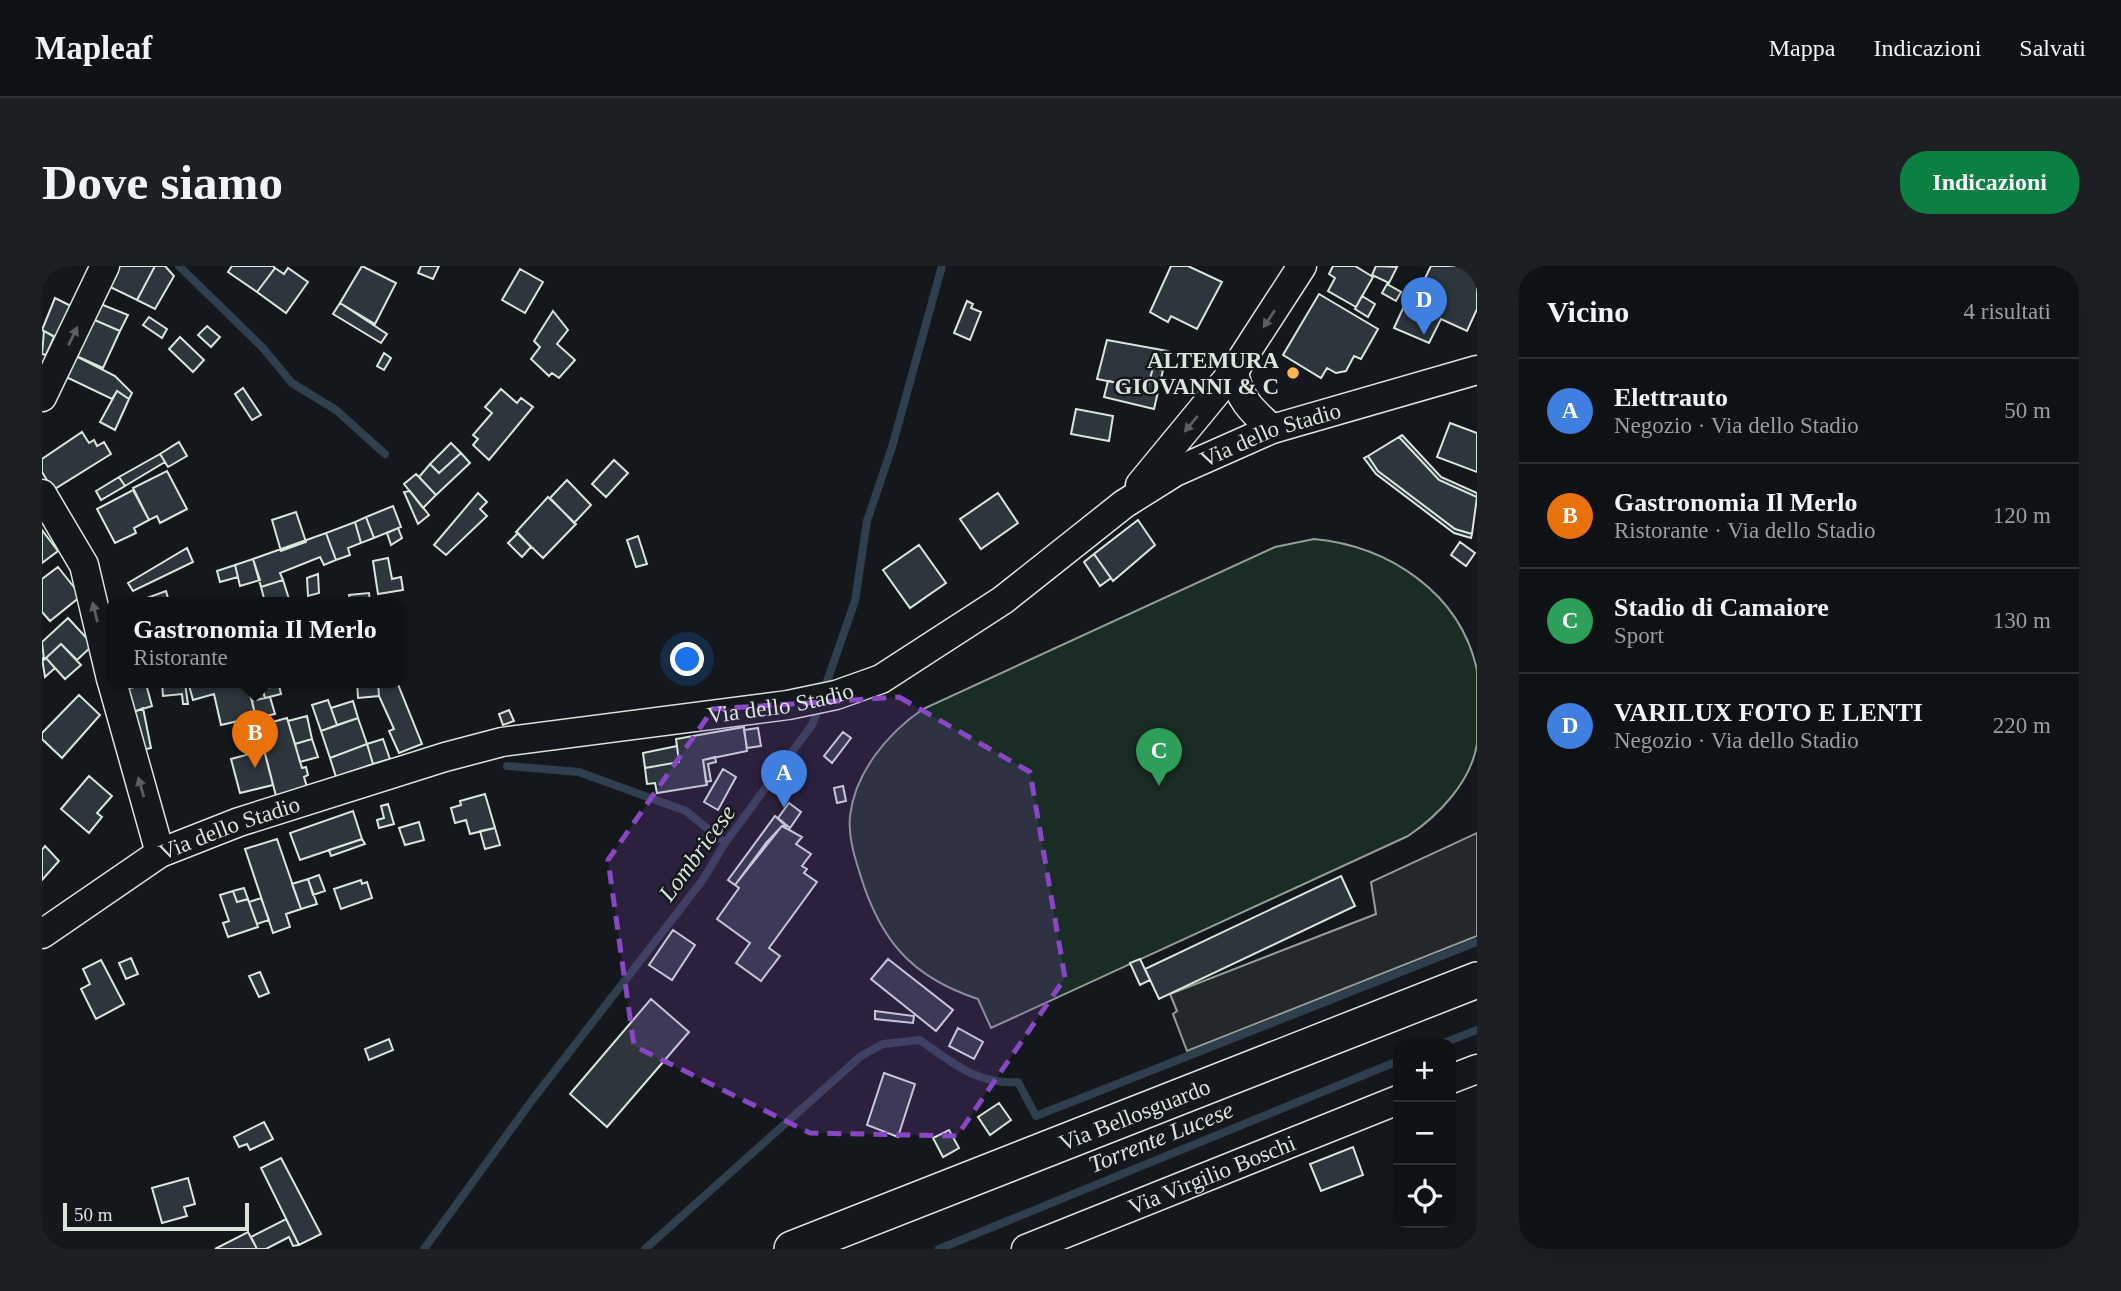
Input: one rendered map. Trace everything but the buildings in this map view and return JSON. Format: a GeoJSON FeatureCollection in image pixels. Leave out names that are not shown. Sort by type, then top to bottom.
{"type":"FeatureCollection","features":[{"type":"Feature","properties":{"kind":"main road","name":"Via Bellosguardo"},"geometry":{"type":"LineString","coordinates":[[792,1249],[1477,980]]}},
{"type":"Feature","properties":{"kind":"street"},"geometry":{"type":"LineString","coordinates":[[42,397],[105,266]]}},
{"type":"Feature","properties":{"kind":"street"},"geometry":{"type":"LineString","coordinates":[[1124,504],[1234,371],[1302,266]]}},
{"type":"Feature","properties":{"kind":"street","name":"Via dello Stadio"},"geometry":{"type":"LineString","coordinates":[[42,934],[160,853],[252,818],[502,742],[788,705],[836,695],[881,679],[1003,600],[1124,504],[1175,472],[1272,429],[1477,370]]}},
{"type":"Feature","properties":{"kind":"street"},"geometry":{"type":"LineString","coordinates":[[1234,371],[1237,390],[1249,408],[1272,429]]}},
{"type":"Feature","properties":{"kind":"street"},"geometry":{"type":"LineString","coordinates":[[42,494],[84,565],[106,656]]}},
{"type":"Feature","properties":{"kind":"street"},"geometry":{"type":"LineString","coordinates":[[114,688],[160,853]]}},
{"type":"Feature","properties":{"kind":"street"},"geometry":{"type":"LineString","coordinates":[[1456,1078],[1477,1069]]}},
{"type":"Feature","properties":{"kind":"street","name":"Via Virgilio Boschi"},"geometry":{"type":"LineString","coordinates":[[1026,1249],[1393,1102]]}},
{"type":"Feature","properties":{"kind":"highlighted area"},"geometry":{"type":"Polygon","coordinates":[[[899,697],[1030,772],[1065,978],[957,1136],[810,1133],[634,1046],[608,860],[713,709],[899,697]]]}},
{"type":"Feature","properties":{"kind":"green space"},"geometry":{"type":"Polygon","coordinates":[[[1314,539],[1342,543],[1394,563],[1417,578],[1437,596],[1455,618],[1468,642],[1477,670],[1477,744],[1474,758],[1460,785],[1431,819],[1408,836],[991,1028],[978,999],[934,979],[901,953],[888,937],[868,897],[854,853],[850,816],[859,784],[875,755],[898,730],[923,709],[1275,547],[1314,539]]]}},
{"type":"Feature","properties":{"kind":"shaded area"},"geometry":{"type":"Polygon","coordinates":[[[1477,833],[1477,936],[1187,1051],[1173,1014],[1177,1011],[1170,994],[1376,914],[1371,882],[1477,833]]]}},
{"type":"Feature","properties":{"kind":"waterway"},"geometry":{"type":"LineString","coordinates":[[179,266],[263,348],[292,383],[336,410],[385,454]]}},
{"type":"Feature","properties":{"kind":"waterway","name":"Lombricese"},"geometry":{"type":"LineString","coordinates":[[824,690],[855,601],[867,521],[892,447],[942,266]]}},
{"type":"Feature","properties":{"kind":"waterway","name":"Lombricese"},"geometry":{"type":"LineString","coordinates":[[424,1249],[533,1099],[702,881],[725,843],[812,725],[819,706]]}},
{"type":"Feature","properties":{"kind":"waterway"},"geometry":{"type":"LineString","coordinates":[[507,766],[579,772],[686,811],[725,843]]}},
{"type":"Feature","properties":{"kind":"waterway"},"geometry":{"type":"LineString","coordinates":[[645,1249],[861,1056],[883,1044],[920,1040],[966,1071],[990,1080],[1018,1082],[1036,1116],[1477,942]]}},
{"type":"Feature","properties":{"kind":"waterway","name":"Torrente Lucese"},"geometry":{"type":"LineString","coordinates":[[1454,1039],[1477,1030]]}},
{"type":"Feature","properties":{"kind":"waterway","name":"Torrente Lucese"},"geometry":{"type":"LineString","coordinates":[[939,1249],[1393,1063]]}},
{"type":"Feature","properties":{"kind":"place","name":"VARILUX FOTO E LENTI"},"geometry":{"type":"Point","coordinates":[1424,335]}},
{"type":"Feature","properties":{"kind":"place","name":"ALTEMURA GIOVANNI & C"},"geometry":{"type":"Point","coordinates":[1293,373]}},
{"type":"Feature","properties":{"kind":"place","name":"Gastronomia Il Merlo"},"geometry":{"type":"Point","coordinates":[255,768]}},
{"type":"Feature","properties":{"kind":"place","name":"Stadio di Camaiore"},"geometry":{"type":"Point","coordinates":[1159,786]}},
{"type":"Feature","properties":{"kind":"place","name":"Elettrauto"},"geometry":{"type":"Point","coordinates":[784,808]}}]}
